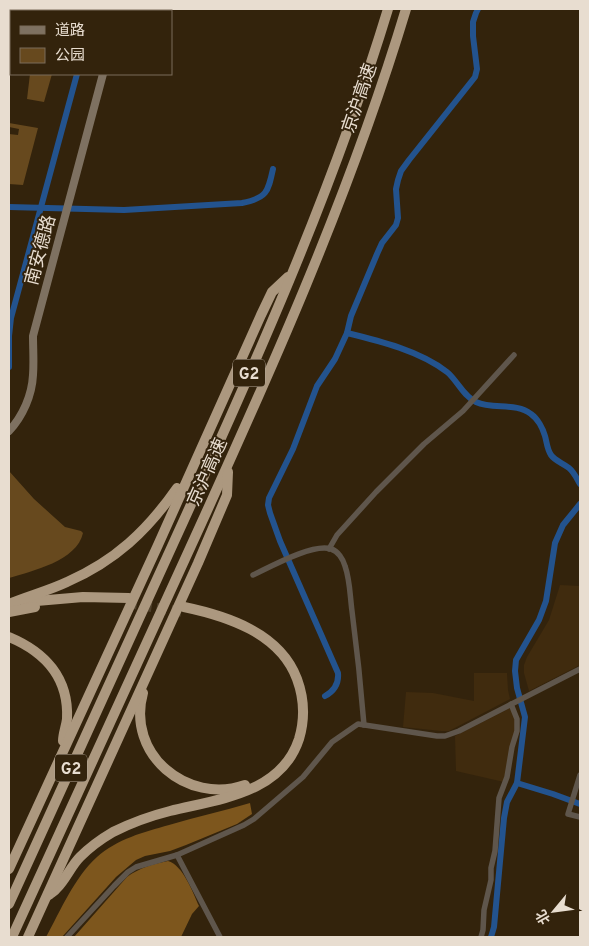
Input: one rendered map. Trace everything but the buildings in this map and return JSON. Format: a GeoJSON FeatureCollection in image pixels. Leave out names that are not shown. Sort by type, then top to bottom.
{"type":"FeatureCollection","features":[{"type":"Feature","properties":{"kind":"highway","name":"京沪高速"},"geometry":{"type":"LineString","coordinates":[[9,904],[219,444],[293,273],[357,102],[388,9]]}},
{"type":"Feature","properties":{"kind":"highway","name":"京沪高速"},"geometry":{"type":"LineString","coordinates":[[12,937],[228,466],[304,288],[330,226],[373,108],[406,9]]}},
{"type":"Feature","properties":{"kind":"highway"},"geometry":{"type":"LineString","coordinates":[[9,869],[272,292],[293,273]]}},
{"type":"Feature","properties":{"kind":"highway"},"geometry":{"type":"LineString","coordinates":[[28,937],[227,495],[228,466]]}},
{"type":"Feature","properties":{"kind":"highway"},"geometry":{"type":"LineString","coordinates":[[9,604],[67,582],[89,571],[130,544],[148,527],[188,477]]}},
{"type":"Feature","properties":{"kind":"highway"},"geometry":{"type":"LineString","coordinates":[[9,604],[83,597],[128,601],[45,605],[9,612]]}},
{"type":"Feature","properties":{"kind":"highway"},"geometry":{"type":"LineString","coordinates":[[46,897],[57,888],[79,858],[112,833],[130,824],[240,793],[264,783],[283,766],[291,755],[302,729],[298,691],[280,658],[261,640],[239,628],[183,609]]}},
{"type":"Feature","properties":{"kind":"highway"},"geometry":{"type":"LineString","coordinates":[[9,637],[34,649],[55,672],[63,687],[67,719],[62,739],[63,751]]}},
{"type":"Feature","properties":{"kind":"highway"},"geometry":{"type":"LineString","coordinates":[[154,660],[141,705],[141,724],[144,736],[154,758],[174,776],[191,785],[214,790],[250,784],[280,763],[293,740],[300,718]]}},
{"type":"Feature","properties":{"kind":"street","name":"南安德路"},"geometry":{"type":"LineString","coordinates":[[9,431],[22,413],[29,398],[33,375],[34,336],[103,75]]}},
{"type":"Feature","properties":{"kind":"street"},"geometry":{"type":"LineString","coordinates":[[329,549],[336,535],[388,480],[424,444],[467,406],[514,355]]}},
{"type":"Feature","properties":{"kind":"street"},"geometry":{"type":"LineString","coordinates":[[253,575],[292,557],[318,548],[329,549],[339,555],[347,574],[358,656],[364,725]]}},
{"type":"Feature","properties":{"kind":"street"},"geometry":{"type":"LineString","coordinates":[[67,937],[128,872],[136,867],[177,855],[230,832],[254,819],[303,777],[332,742],[358,724],[445,736],[459,731],[580,668]]}},
{"type":"Feature","properties":{"kind":"street"},"geometry":{"type":"LineString","coordinates":[[481,937],[495,851],[499,798],[507,777],[517,731],[518,718],[512,703]]}},
{"type":"Feature","properties":{"kind":"street"},"geometry":{"type":"LineString","coordinates":[[580,775],[568,814],[580,818]]}},
{"type":"Feature","properties":{"kind":"street"},"geometry":{"type":"LineString","coordinates":[[177,855],[219,936]]}},
{"type":"Feature","properties":{"kind":"shaded area"},"geometry":{"type":"Polygon","coordinates":[[[560,585],[580,586],[580,665],[529,691],[524,673],[524,665],[549,620],[560,585]]]}},
{"type":"Feature","properties":{"kind":"shaded area"},"geometry":{"type":"Polygon","coordinates":[[[474,673],[507,673],[510,699],[449,731],[403,727],[406,692],[433,693],[474,701],[474,673]]]}},
{"type":"Feature","properties":{"kind":"shaded area"},"geometry":{"type":"Polygon","coordinates":[[[510,708],[515,720],[515,732],[504,782],[456,771],[455,736],[510,708]]]}},
{"type":"Feature","properties":{"kind":"shaded area"},"geometry":{"type":"Polygon","coordinates":[[[250,803],[252,814],[237,824],[170,851],[145,856],[136,860],[116,877],[62,937],[46,937],[81,875],[97,857],[113,845],[141,833],[250,803]]]}},
{"type":"Feature","properties":{"kind":"shaded area"},"geometry":{"type":"Polygon","coordinates":[[[168,861],[183,874],[199,906],[192,914],[181,937],[74,937],[127,877],[146,867],[168,861]]]}},
{"type":"Feature","properties":{"kind":"green space"},"geometry":{"type":"Polygon","coordinates":[[[30,75],[52,75],[44,102],[27,99],[30,75]]]}},
{"type":"Feature","properties":{"kind":"green space"},"geometry":{"type":"Polygon","coordinates":[[[9,123],[38,128],[23,185],[9,184],[9,134],[18,135],[19,129],[9,127],[9,123]]]}},
{"type":"Feature","properties":{"kind":"green space"},"geometry":{"type":"Polygon","coordinates":[[[9,471],[34,499],[65,527],[83,533],[79,543],[63,558],[41,568],[9,578],[9,471]]]}},
{"type":"Feature","properties":{"kind":"waterway"},"geometry":{"type":"LineString","coordinates":[[325,696],[335,687],[338,681],[338,673],[280,541],[270,513],[269,498],[293,449],[317,386],[335,359],[347,333],[351,316],[382,243],[396,225],[398,218],[396,189],[401,171],[475,77],[477,69],[473,22],[478,9]]}},
{"type":"Feature","properties":{"kind":"waterway"},"geometry":{"type":"LineString","coordinates":[[9,367],[11,318],[77,75]]}},
{"type":"Feature","properties":{"kind":"waterway"},"geometry":{"type":"LineString","coordinates":[[9,207],[124,210],[242,203],[257,199],[265,193],[268,189],[273,169]]}},
{"type":"Feature","properties":{"kind":"waterway"},"geometry":{"type":"LineString","coordinates":[[347,333],[386,343],[425,358],[447,372],[467,396],[476,402],[490,406],[525,410],[542,427],[551,455],[567,466],[580,484]]}},
{"type":"Feature","properties":{"kind":"waterway"},"geometry":{"type":"LineString","coordinates":[[491,937],[494,927],[504,818],[507,802],[517,783],[525,717],[517,688],[516,660],[539,620],[546,601],[555,543],[563,525],[580,504]]}},
{"type":"Feature","properties":{"kind":"waterway"},"geometry":{"type":"LineString","coordinates":[[517,783],[580,804]]}},
{"type":"Feature","properties":{"kind":"tunnel"},"geometry":{"type":"LineString","coordinates":[[127,603],[182,612]]}}]}
